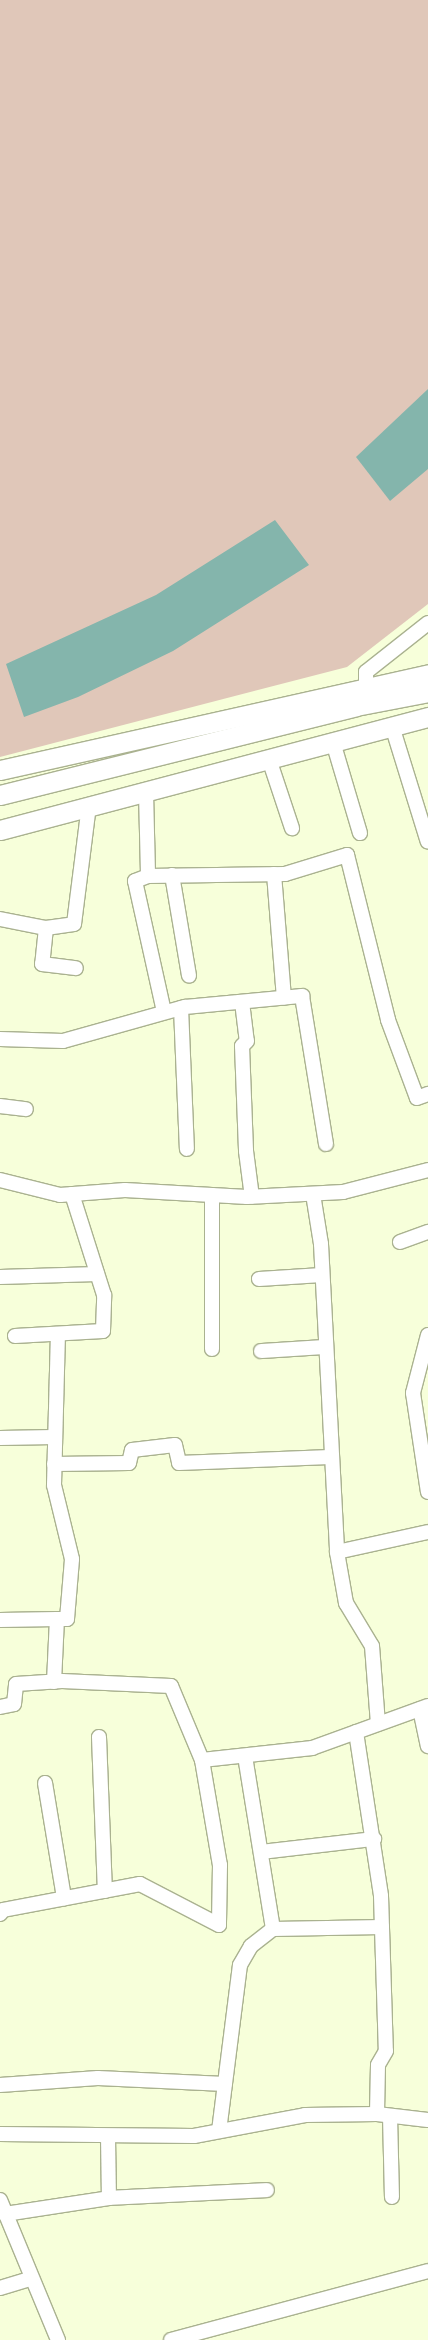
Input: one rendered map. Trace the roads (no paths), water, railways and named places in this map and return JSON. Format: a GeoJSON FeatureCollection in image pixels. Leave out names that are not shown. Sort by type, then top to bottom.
{"type":"FeatureCollection","features":[{"type":"Feature","properties":{"kind":"street"},"geometry":{"type":"LineString","coordinates":[[366,688],[366,672],[428,623]]}},
{"type":"Feature","properties":{"kind":"street"},"geometry":{"type":"LineString","coordinates":[[0,770],[428,674]]}},
{"type":"Feature","properties":{"kind":"street"},"geometry":{"type":"LineString","coordinates":[[0,795],[356,706],[428,692]]}},
{"type":"Feature","properties":{"kind":"street"},"geometry":{"type":"LineString","coordinates":[[0,830],[428,717]]}},
{"type":"Feature","properties":{"kind":"street"},"geometry":{"type":"LineString","coordinates":[[392,726],[428,842]]}},
{"type":"Feature","properties":{"kind":"street"},"geometry":{"type":"LineString","coordinates":[[333,742],[360,833]]}},
{"type":"Feature","properties":{"kind":"street"},"geometry":{"type":"LineString","coordinates":[[270,759],[292,828]]}},
{"type":"Feature","properties":{"kind":"street"},"geometry":{"type":"LineString","coordinates":[[146,792],[148,876]]}},
{"type":"Feature","properties":{"kind":"street"},"geometry":{"type":"LineString","coordinates":[[0,919],[46,928],[74,924],[89,806]]}},
{"type":"Feature","properties":{"kind":"street"},"geometry":{"type":"LineString","coordinates":[[164,1012],[135,881],[148,876],[274,874],[347,855],[388,1020],[417,1098],[428,1094]]}},
{"type":"Feature","properties":{"kind":"street"},"geometry":{"type":"LineString","coordinates":[[274,874],[284,998]]}},
{"type":"Feature","properties":{"kind":"street"},"geometry":{"type":"LineString","coordinates":[[172,875],[189,976]]}},
{"type":"Feature","properties":{"kind":"street"},"geometry":{"type":"LineString","coordinates":[[46,928],[42,964],[76,968]]}},
{"type":"Feature","properties":{"kind":"street"},"geometry":{"type":"LineString","coordinates":[[0,1039],[63,1041],[181,1008],[302,996],[326,1144]]}},
{"type":"Feature","properties":{"kind":"street"},"geometry":{"type":"LineString","coordinates":[[242,1002],[247,1041],[242,1046],[246,1152],[252,1197]]}},
{"type":"Feature","properties":{"kind":"street"},"geometry":{"type":"LineString","coordinates":[[181,1008],[187,1149]]}},
{"type":"Feature","properties":{"kind":"street"},"geometry":{"type":"LineString","coordinates":[[0,1106],[26,1109]]}},
{"type":"Feature","properties":{"kind":"street"},"geometry":{"type":"LineString","coordinates":[[0,1180],[72,1194],[125,1190],[252,1197],[343,1192],[428,1170]]}},
{"type":"Feature","properties":{"kind":"street"},"geometry":{"type":"LineString","coordinates":[[15,1336],[104,1331],[104,1295],[72,1194]]}},
{"type":"Feature","properties":{"kind":"street"},"geometry":{"type":"LineString","coordinates":[[313,1194],[322,1274],[330,1457],[337,1552],[346,1603],[372,1646],[378,1724]]}},
{"type":"Feature","properties":{"kind":"street"},"geometry":{"type":"LineString","coordinates":[[212,1195],[212,1349]]}},
{"type":"Feature","properties":{"kind":"street"},"geometry":{"type":"LineString","coordinates":[[400,1242],[428,1232]]}},
{"type":"Feature","properties":{"kind":"street"},"geometry":{"type":"LineString","coordinates":[[0,1277],[97,1274]]}},
{"type":"Feature","properties":{"kind":"street"},"geometry":{"type":"LineString","coordinates":[[259,1279],[322,1274]]}},
{"type":"Feature","properties":{"kind":"street"},"geometry":{"type":"LineString","coordinates":[[0,1620],[67,1619],[72,1559],[54,1485],[58,1334]]}},
{"type":"Feature","properties":{"kind":"street"},"geometry":{"type":"LineString","coordinates":[[428,1335],[413,1393],[423,1438],[428,1492]]}},
{"type":"Feature","properties":{"kind":"street"},"geometry":{"type":"LineString","coordinates":[[261,1352],[325,1347]]}},
{"type":"Feature","properties":{"kind":"street"},"geometry":{"type":"LineString","coordinates":[[0,1438],[54,1437]]}},
{"type":"Feature","properties":{"kind":"street"},"geometry":{"type":"LineString","coordinates":[[54,1464],[129,1463],[132,1450],[175,1445],[178,1463],[330,1457]]}},
{"type":"Feature","properties":{"kind":"street"},"geometry":{"type":"LineString","coordinates":[[337,1552],[428,1532]]}},
{"type":"Feature","properties":{"kind":"street"},"geometry":{"type":"LineString","coordinates":[[54,1682],[58,1619]]}},
{"type":"Feature","properties":{"kind":"street"},"geometry":{"type":"LineString","coordinates":[[0,1707],[14,1704],[16,1684],[54,1682],[171,1686],[202,1760],[220,1865],[218,1925],[140,1884],[64,1898],[0,1914]]}},
{"type":"Feature","properties":{"kind":"street"},"geometry":{"type":"LineString","coordinates":[[202,1760],[312,1748],[424,1708],[428,1746]]}},
{"type":"Feature","properties":{"kind":"street"},"geometry":{"type":"LineString","coordinates":[[356,1732],[374,1839],[382,1927],[386,2051],[378,2066],[392,2197]]}},
{"type":"Feature","properties":{"kind":"street"},"geometry":{"type":"LineString","coordinates":[[99,1737],[105,1891]]}},
{"type":"Feature","properties":{"kind":"street"},"geometry":{"type":"LineString","coordinates":[[245,1756],[273,1929]]}},
{"type":"Feature","properties":{"kind":"street"},"geometry":{"type":"LineString","coordinates":[[45,1784],[64,1898]]}},
{"type":"Feature","properties":{"kind":"street"},"geometry":{"type":"LineString","coordinates":[[261,1852],[374,1839]]}},
{"type":"Feature","properties":{"kind":"street"},"geometry":{"type":"LineString","coordinates":[[219,2131],[240,1965],[251,1946],[273,1929],[382,1927]]}},
{"type":"Feature","properties":{"kind":"street"},"geometry":{"type":"LineString","coordinates":[[0,2085],[98,2078],[225,2084]]}},
{"type":"Feature","properties":{"kind":"street"},"geometry":{"type":"LineString","coordinates":[[0,2134],[108,2137],[194,2136],[305,2116],[384,2115],[428,2120]]}},
{"type":"Feature","properties":{"kind":"street"},"geometry":{"type":"LineString","coordinates":[[108,2137],[109,2198]]}},
{"type":"Feature","properties":{"kind":"street"},"geometry":{"type":"LineString","coordinates":[[5,2214],[109,2198],[267,2190]]}},
{"type":"Feature","properties":{"kind":"street"},"geometry":{"type":"LineString","coordinates":[[0,2200],[30,2279],[58,2340]]}},
{"type":"Feature","properties":{"kind":"street"},"geometry":{"type":"LineString","coordinates":[[171,2340],[428,2270]]}},
{"type":"Feature","properties":{"kind":"street"},"geometry":{"type":"LineString","coordinates":[[0,2288],[30,2279]]}},
{"type":"Feature","properties":{"kind":"water"},"geometry":{"type":"Polygon","coordinates":[[[428,389],[428,469],[390,501],[356,457],[428,389]]]}},
{"type":"Feature","properties":{"kind":"water"},"geometry":{"type":"Polygon","coordinates":[[[275,520],[309,565],[173,651],[78,697],[24,717],[6,664],[156,595],[275,520]]]}}]}
